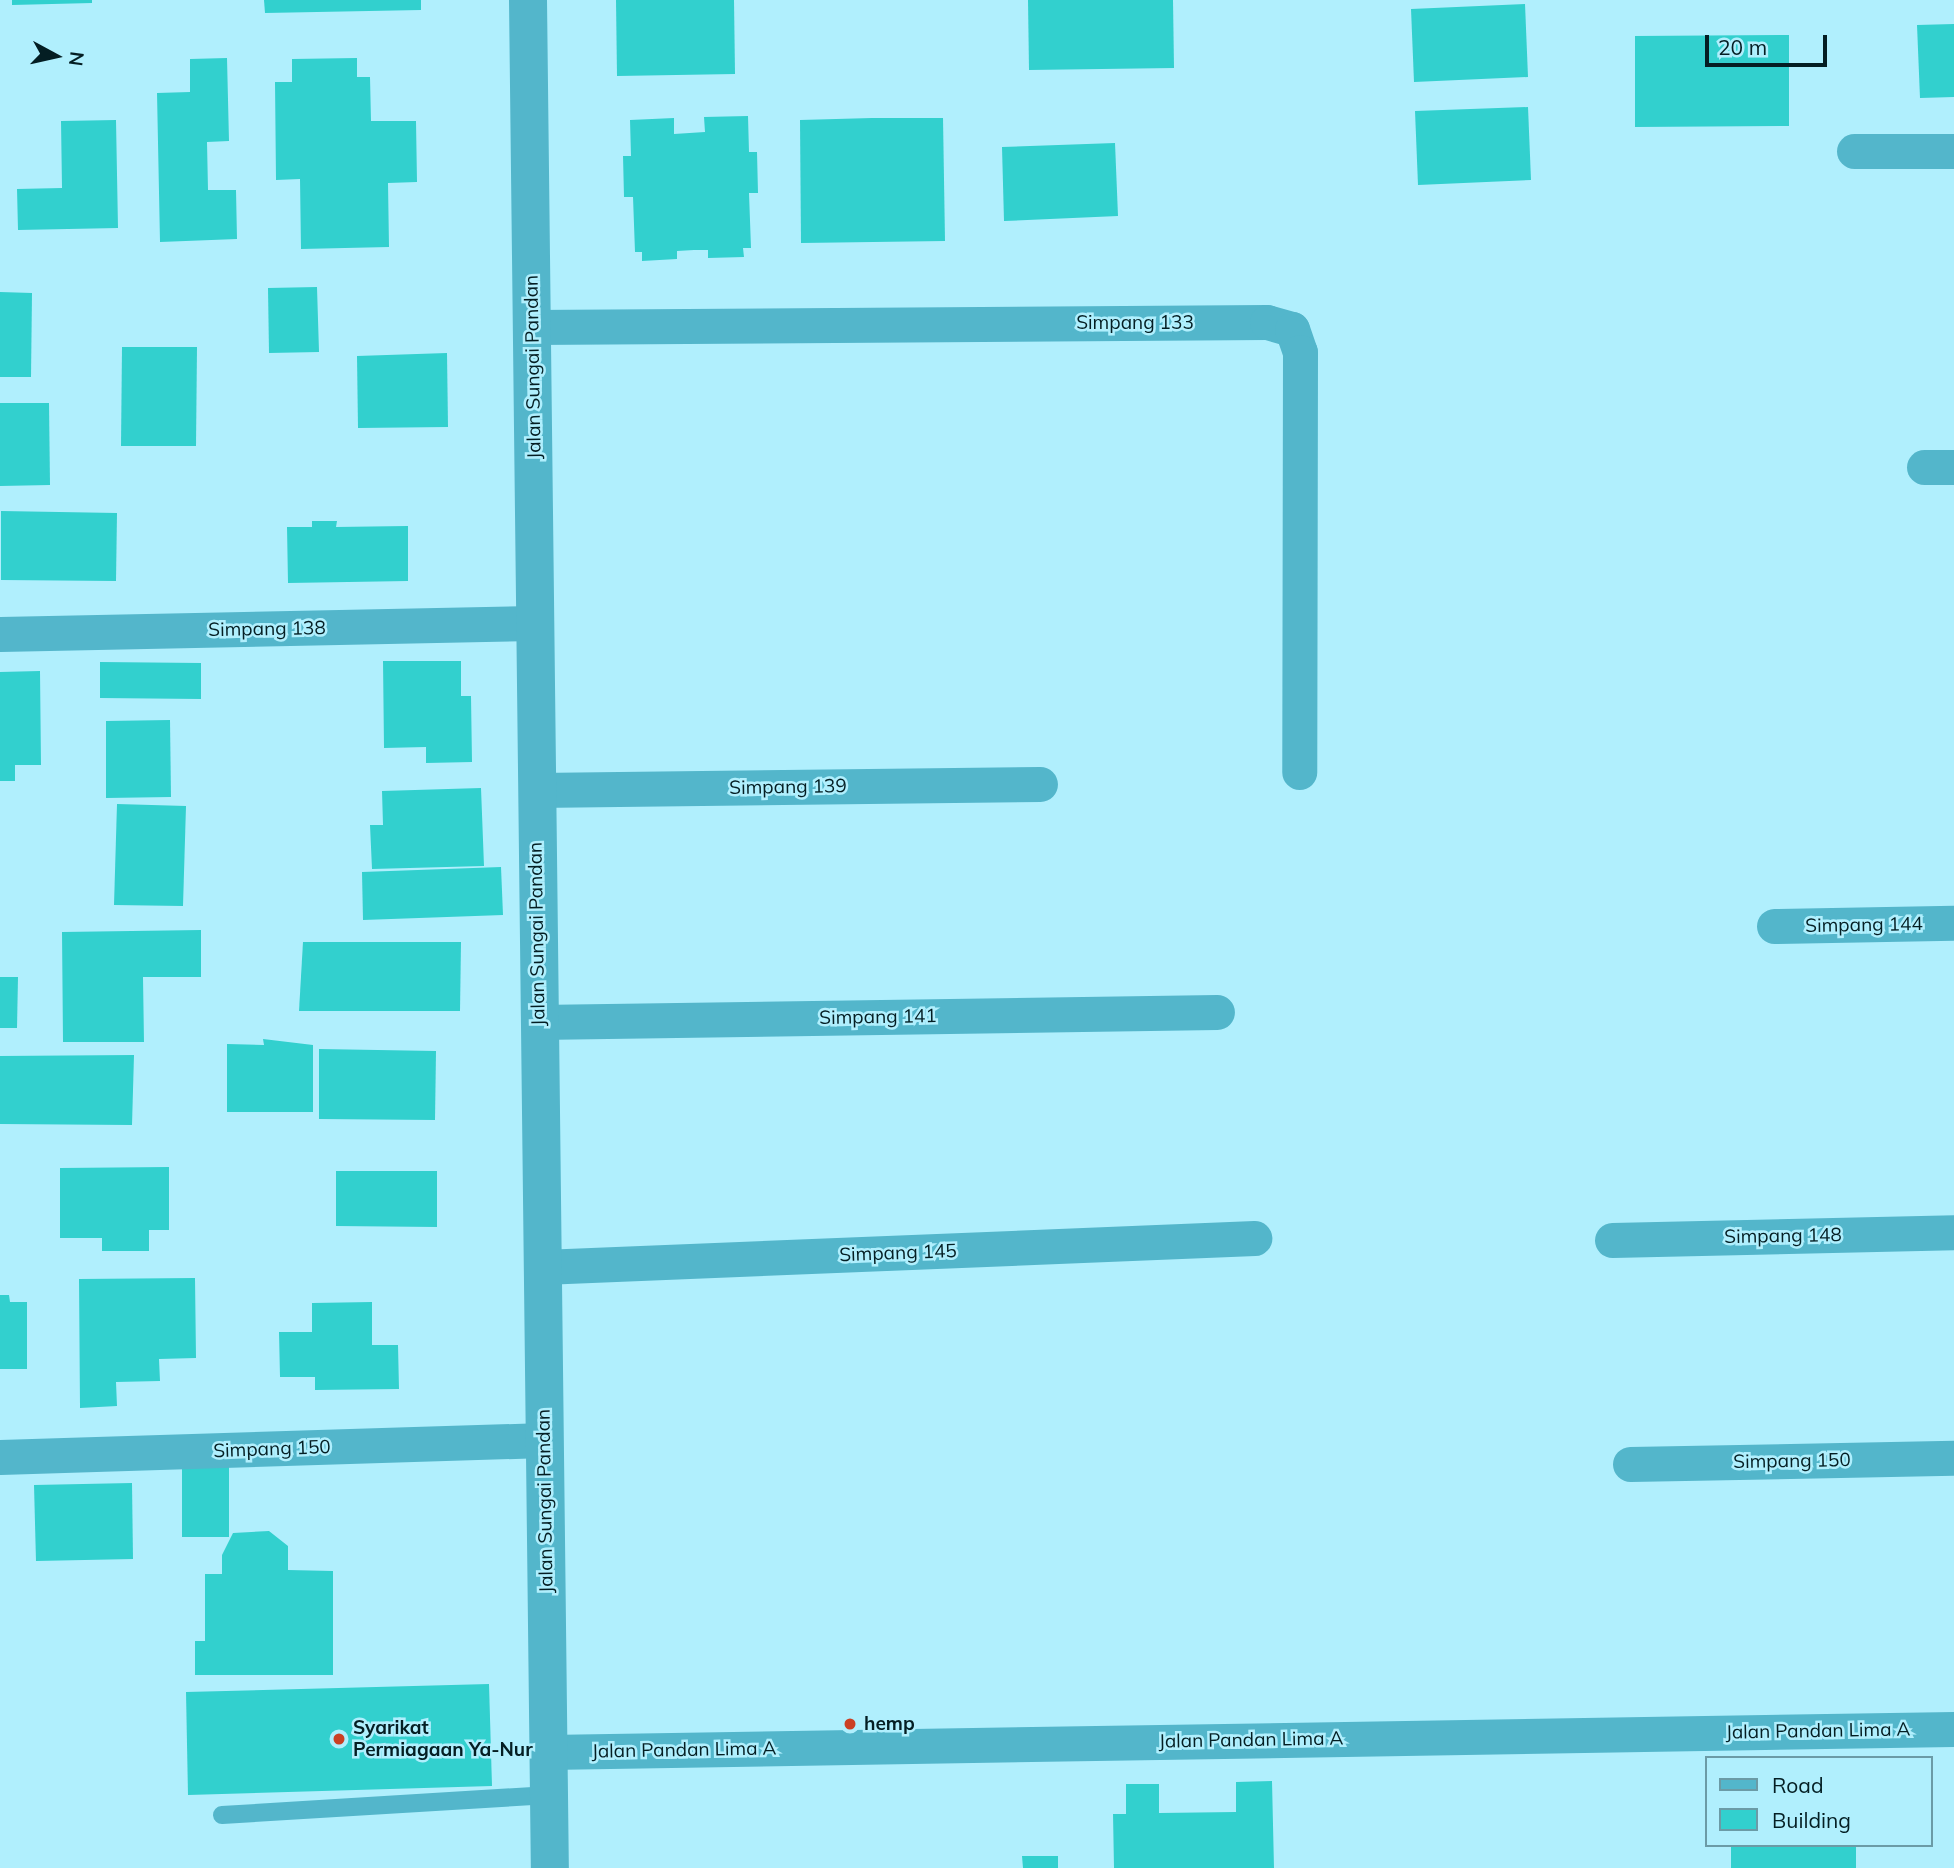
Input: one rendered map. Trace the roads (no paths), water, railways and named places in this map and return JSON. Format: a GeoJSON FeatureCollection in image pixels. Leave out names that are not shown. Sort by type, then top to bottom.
{"type":"FeatureCollection","features":[{"type":"Feature","properties":{"kind":"street","name":"Jalan Sungai Pandan"},"geometry":{"type":"LineString","coordinates":[[528,0],[550,1868]]}},
{"type":"Feature","properties":{"kind":"street"},"geometry":{"type":"LineString","coordinates":[[1854,151],[1954,151]]}},
{"type":"Feature","properties":{"kind":"street","name":"Simpang 133"},"geometry":{"type":"LineString","coordinates":[[532,327],[1267,323],[1292,329],[1300,352],[1299,772]]}},
{"type":"Feature","properties":{"kind":"street","name":"Simpang 138"},"geometry":{"type":"LineString","coordinates":[[0,634],[535,623]]}},
{"type":"Feature","properties":{"kind":"street","name":"Simpang 139"},"geometry":{"type":"LineString","coordinates":[[536,790],[1041,784]]}},
{"type":"Feature","properties":{"kind":"street","name":"Simpang 144"},"geometry":{"type":"LineString","coordinates":[[1774,926],[1954,923]]}},
{"type":"Feature","properties":{"kind":"street","name":"Simpang 141"},"geometry":{"type":"LineString","coordinates":[[538,1022],[1217,1012]]}},
{"type":"Feature","properties":{"kind":"street","name":"Simpang 148"},"geometry":{"type":"LineString","coordinates":[[1612,1240],[1954,1232]]}},
{"type":"Feature","properties":{"kind":"street","name":"Simpang 145"},"geometry":{"type":"LineString","coordinates":[[542,1268],[1254,1238]]}},
{"type":"Feature","properties":{"kind":"street","name":"Simpang 150"},"geometry":{"type":"LineString","coordinates":[[0,1457],[544,1440]]}},
{"type":"Feature","properties":{"kind":"street","name":"Simpang 150"},"geometry":{"type":"LineString","coordinates":[[1630,1464],[1954,1458]]}},
{"type":"Feature","properties":{"kind":"street","name":"Jalan Pandan Lima A"},"geometry":{"type":"LineString","coordinates":[[548,1752],[1954,1729]]}},
{"type":"Feature","properties":{"kind":"lane"},"geometry":{"type":"LineString","coordinates":[[222,1815],[549,1795]]}},
{"type":"Feature","properties":{"kind":"place","name":"hemp"},"geometry":{"type":"Point","coordinates":[850,1724]}},
{"type":"Feature","properties":{"kind":"place","name":"Syarikat Permiagaan Ya-Nur"},"geometry":{"type":"Point","coordinates":[339,1739]}}]}
